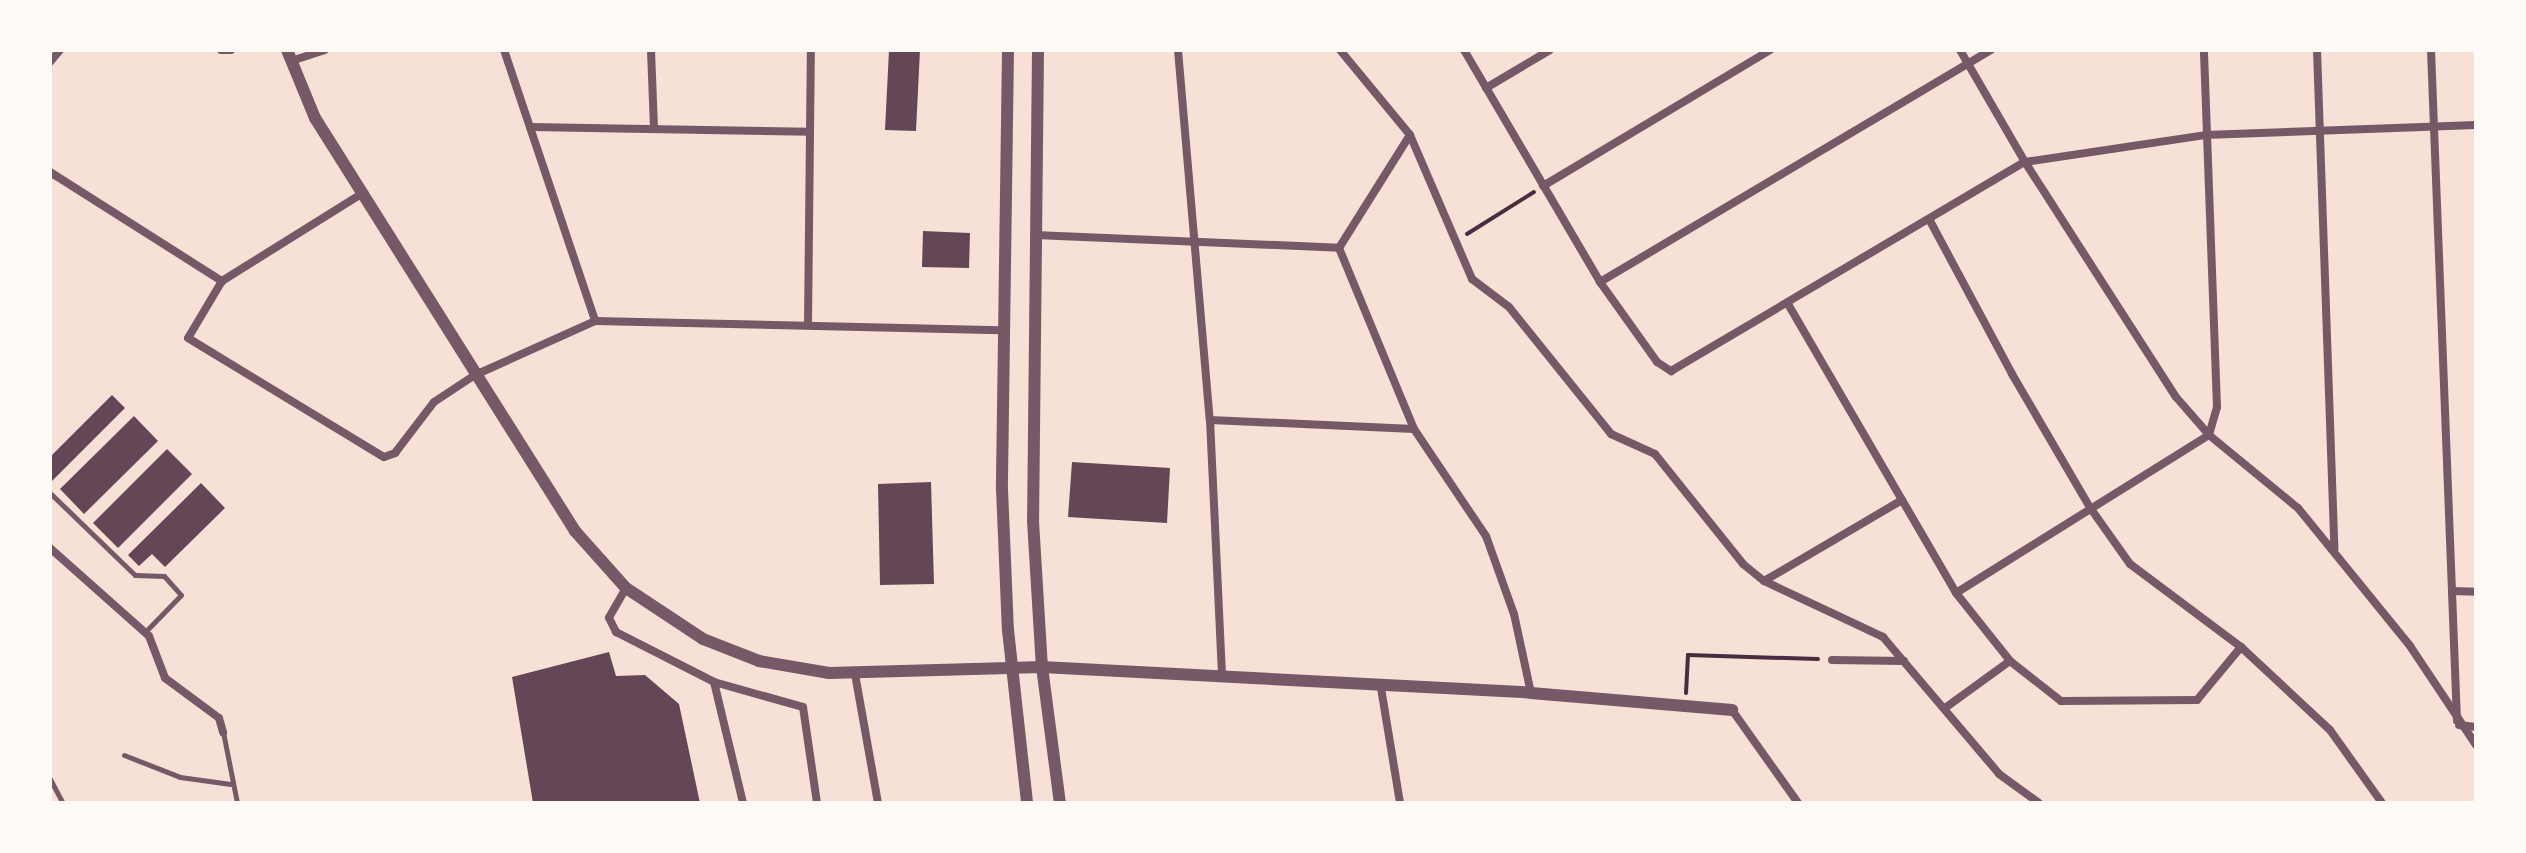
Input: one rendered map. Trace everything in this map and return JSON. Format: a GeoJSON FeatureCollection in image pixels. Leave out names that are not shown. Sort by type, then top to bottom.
{"type":"FeatureCollection","features":[{"type":"Feature","properties":{"kind":"street"},"geometry":{"type":"LineString","coordinates":[[50,62],[60,50]]}},
{"type":"Feature","properties":{"kind":"street"},"geometry":{"type":"LineString","coordinates":[[221,50],[231,50]]}},
{"type":"Feature","properties":{"kind":"street"},"geometry":{"type":"LineString","coordinates":[[324,50],[289,56],[315,118],[361,194],[565,517],[626,588],[686,630],[740,655],[795,669],[855,674],[1042,667],[1381,688],[1531,693],[1732,710],[1798,803]]}},
{"type":"Feature","properties":{"kind":"street"},"geometry":{"type":"LineString","coordinates":[[504,50],[595,321]]}},
{"type":"Feature","properties":{"kind":"street"},"geometry":{"type":"LineString","coordinates":[[651,50],[654,127]]}},
{"type":"Feature","properties":{"kind":"street"},"geometry":{"type":"LineString","coordinates":[[808,324],[811,50]]}},
{"type":"Feature","properties":{"kind":"street"},"geometry":{"type":"LineString","coordinates":[[1008,50],[1000,330],[1012,667],[1027,803]]}},
{"type":"Feature","properties":{"kind":"street"},"geometry":{"type":"LineString","coordinates":[[1038,50],[1033,521],[1042,667],[1060,803]]}},
{"type":"Feature","properties":{"kind":"street"},"geometry":{"type":"LineString","coordinates":[[1178,50],[1192,241],[1210,420],[1222,678]]}},
{"type":"Feature","properties":{"kind":"street"},"geometry":{"type":"LineString","coordinates":[[1340,50],[1410,135],[1472,279],[1509,307],[1611,434],[1655,454],[1743,564],[1764,581],[1883,637],[1999,774],[2039,803]]}},
{"type":"Feature","properties":{"kind":"street"},"geometry":{"type":"LineString","coordinates":[[1464,50],[1600,282],[1657,362],[1671,371],[2025,162],[2205,135],[2476,125]]}},
{"type":"Feature","properties":{"kind":"street"},"geometry":{"type":"LineString","coordinates":[[1486,88],[1550,50]]}},
{"type":"Feature","properties":{"kind":"street"},"geometry":{"type":"LineString","coordinates":[[1543,186],[1770,50]]}},
{"type":"Feature","properties":{"kind":"street"},"geometry":{"type":"LineString","coordinates":[[1960,50],[2025,162],[2176,397],[2209,435],[2298,508],[2410,646],[2458,725],[2476,745]]}},
{"type":"Feature","properties":{"kind":"street"},"geometry":{"type":"LineString","coordinates":[[1600,282],[1991,50]]}},
{"type":"Feature","properties":{"kind":"street"},"geometry":{"type":"LineString","coordinates":[[1956,593],[2209,435],[2217,407],[2204,50]]}},
{"type":"Feature","properties":{"kind":"street"},"geometry":{"type":"LineString","coordinates":[[2317,50],[2334,550]]}},
{"type":"Feature","properties":{"kind":"street"},"geometry":{"type":"LineString","coordinates":[[2431,50],[2458,725]]}},
{"type":"Feature","properties":{"kind":"street"},"geometry":{"type":"LineString","coordinates":[[530,127],[809,132]]}},
{"type":"Feature","properties":{"kind":"street"},"geometry":{"type":"LineString","coordinates":[[1339,248],[1410,135]]}},
{"type":"Feature","properties":{"kind":"street"},"geometry":{"type":"LineString","coordinates":[[50,172],[222,281]]}},
{"type":"Feature","properties":{"kind":"street"},"geometry":{"type":"LineString","coordinates":[[361,194],[222,281],[188,338],[375,456],[395,453],[434,402],[475,375],[595,321],[1000,330]]}},
{"type":"Feature","properties":{"kind":"street"},"geometry":{"type":"LineString","coordinates":[[1929,219],[2091,509],[2130,564],[2241,647],[2330,730],[2382,803]]}},
{"type":"Feature","properties":{"kind":"street"},"geometry":{"type":"LineString","coordinates":[[1035,235],[1339,248]]}},
{"type":"Feature","properties":{"kind":"street"},"geometry":{"type":"LineString","coordinates":[[1339,248],[1414,429],[1486,536],[1514,614],[1531,693]]}},
{"type":"Feature","properties":{"kind":"street"},"geometry":{"type":"LineString","coordinates":[[1788,304],[1956,593],[2010,661],[2061,701],[2197,700],[2241,647]]}},
{"type":"Feature","properties":{"kind":"street"},"geometry":{"type":"LineString","coordinates":[[1210,420],[1414,429]]}},
{"type":"Feature","properties":{"kind":"street"},"geometry":{"type":"LineString","coordinates":[[1764,581],[1902,500]]}},
{"type":"Feature","properties":{"kind":"street"},"geometry":{"type":"LineString","coordinates":[[50,548],[145,632],[165,678],[219,718],[223,732]]}},
{"type":"Feature","properties":{"kind":"street"},"geometry":{"type":"LineString","coordinates":[[626,588],[609,618],[616,632],[714,682],[803,707],[817,803]]}},
{"type":"Feature","properties":{"kind":"street"},"geometry":{"type":"LineString","coordinates":[[2452,591],[2476,592]]}},
{"type":"Feature","properties":{"kind":"street"},"geometry":{"type":"LineString","coordinates":[[1832,660],[1904,661]]}},
{"type":"Feature","properties":{"kind":"street"},"geometry":{"type":"LineString","coordinates":[[1945,708],[2010,661]]}},
{"type":"Feature","properties":{"kind":"street"},"geometry":{"type":"LineString","coordinates":[[855,674],[878,803]]}},
{"type":"Feature","properties":{"kind":"street"},"geometry":{"type":"LineString","coordinates":[[714,682],[743,803]]}},
{"type":"Feature","properties":{"kind":"street"},"geometry":{"type":"LineString","coordinates":[[1381,688],[1400,803]]}},
{"type":"Feature","properties":{"kind":"street"},"geometry":{"type":"LineString","coordinates":[[2458,725],[2476,727]]}},
{"type":"Feature","properties":{"kind":"lane"},"geometry":{"type":"LineString","coordinates":[[50,493],[135,575],[164,576],[181,595],[145,632]]}},
{"type":"Feature","properties":{"kind":"lane"},"geometry":{"type":"LineString","coordinates":[[223,732],[237,803]]}},
{"type":"Feature","properties":{"kind":"lane"},"geometry":{"type":"LineString","coordinates":[[124,755],[180,777],[231,784]]}},
{"type":"Feature","properties":{"kind":"lane"},"geometry":{"type":"LineString","coordinates":[[50,779],[63,803]]}},
{"type":"Feature","properties":{"kind":"path"},"geometry":{"type":"LineString","coordinates":[[1457,240],[1543,186]]}},
{"type":"Feature","properties":{"kind":"path"},"geometry":{"type":"LineString","coordinates":[[1686,704],[1688,655],[1832,660]]}},
{"type":"Feature","properties":{"kind":"building"},"geometry":{"type":"Polygon","coordinates":[[[889,50],[920,50],[916,131],[885,130],[889,50]]]}},
{"type":"Feature","properties":{"kind":"building"},"geometry":{"type":"Polygon","coordinates":[[[923,231],[970,233],[969,268],[922,267],[923,231]]]}},
{"type":"Feature","properties":{"kind":"building"},"geometry":{"type":"Polygon","coordinates":[[[112,395],[125,408],[52,481],[50,457],[112,395]]]}},
{"type":"Feature","properties":{"kind":"building"},"geometry":{"type":"Polygon","coordinates":[[[134,416],[158,441],[84,514],[60,489],[134,416]]]}},
{"type":"Feature","properties":{"kind":"building"},"geometry":{"type":"Polygon","coordinates":[[[167,449],[192,474],[118,548],[93,523],[167,449]]]}},
{"type":"Feature","properties":{"kind":"building"},"geometry":{"type":"Polygon","coordinates":[[[1072,462],[1170,468],[1167,523],[1068,517],[1072,462]]]}},
{"type":"Feature","properties":{"kind":"building"},"geometry":{"type":"Polygon","coordinates":[[[931,482],[934,584],[880,585],[878,484],[931,482]]]}},
{"type":"Feature","properties":{"kind":"building"},"geometry":{"type":"Polygon","coordinates":[[[201,483],[225,508],[165,567],[152,554],[139,566],[128,555],[201,483]]]}},
{"type":"Feature","properties":{"kind":"building"},"geometry":{"type":"Polygon","coordinates":[[[609,652],[616,676],[645,675],[679,704],[700,803],[533,803],[512,677],[609,652]]]}}]}
